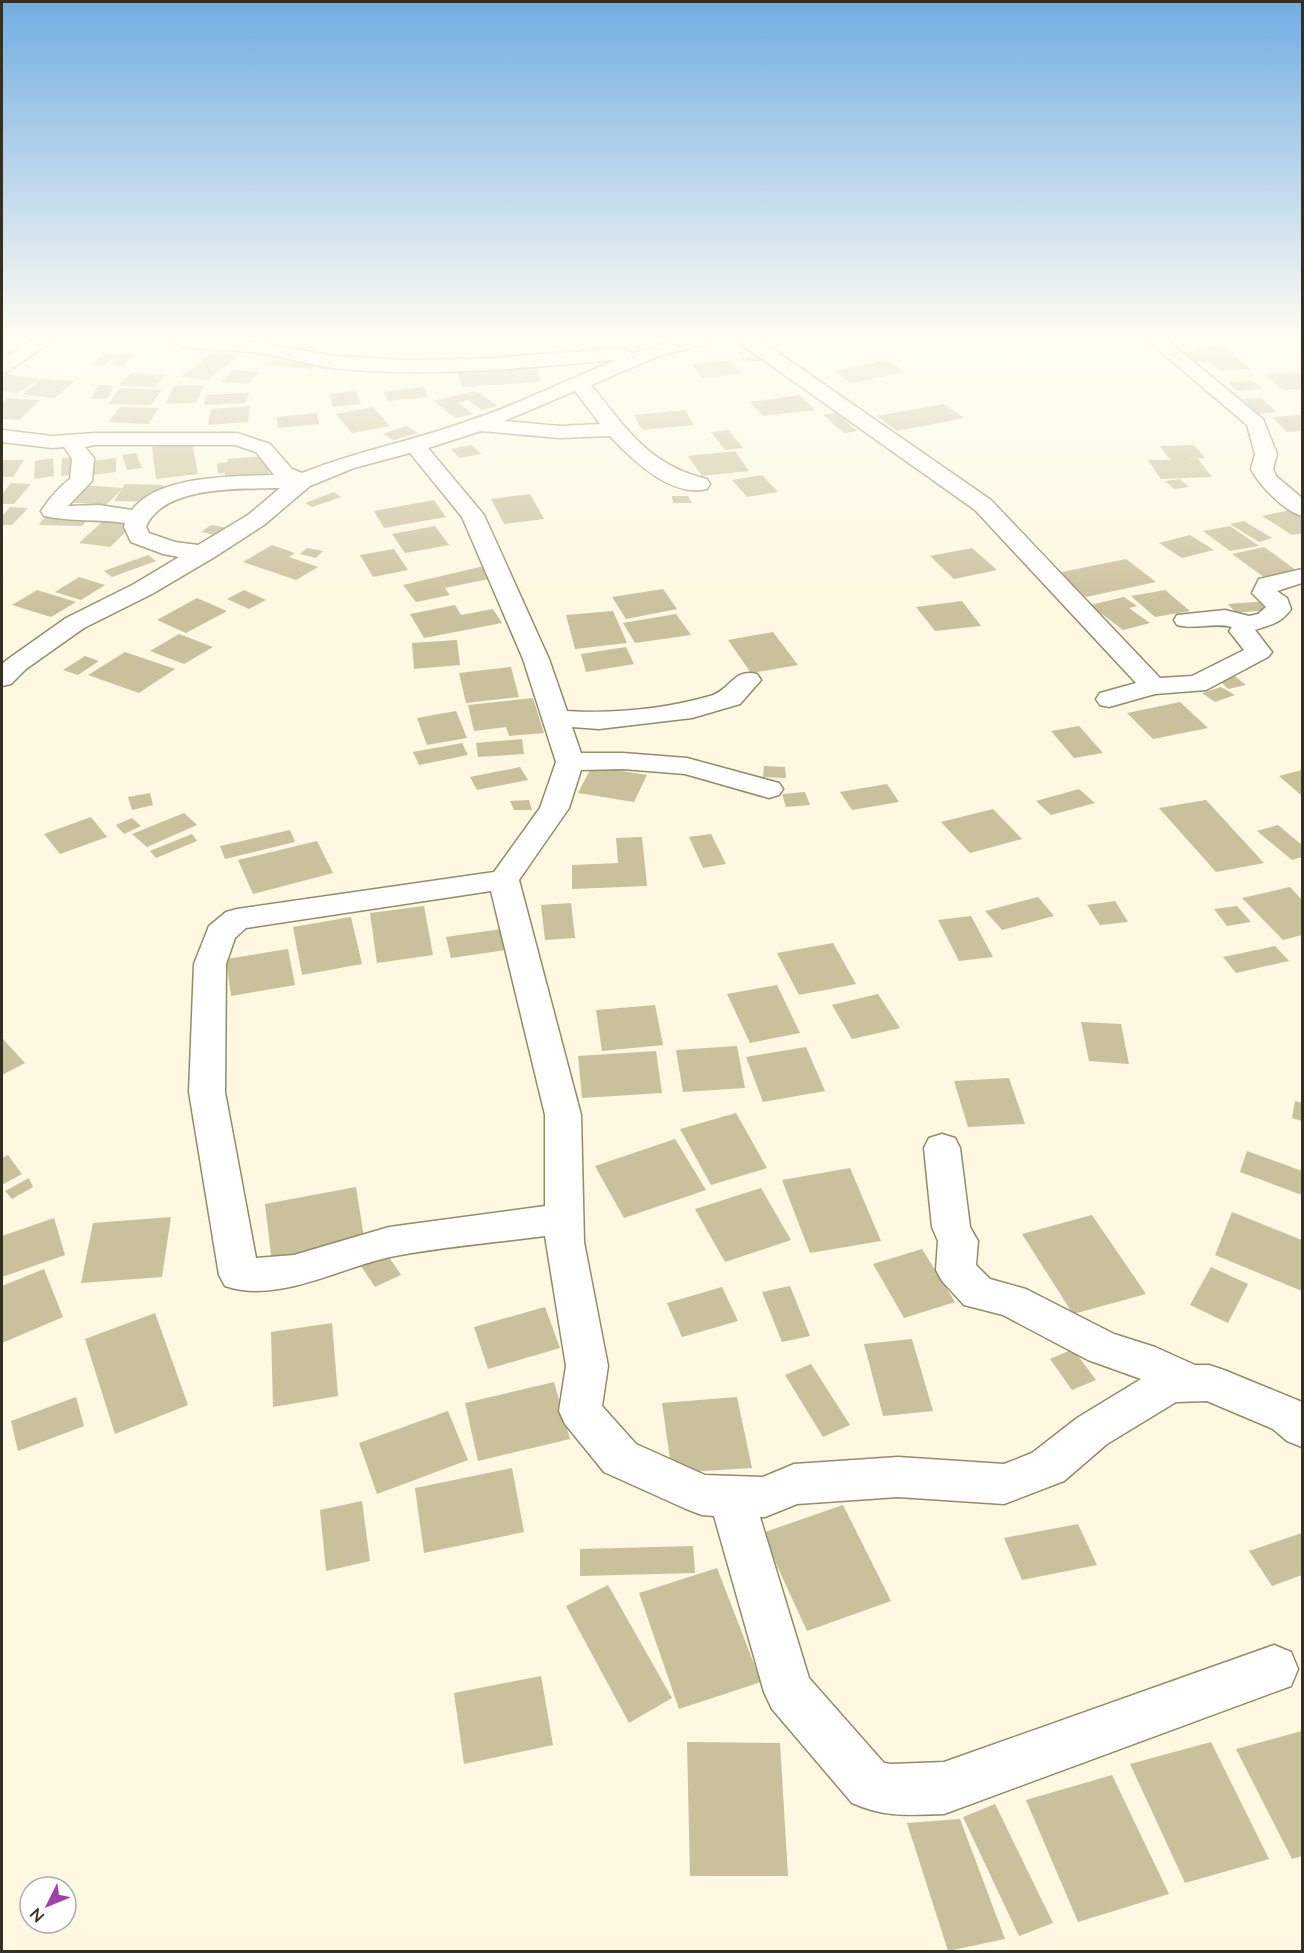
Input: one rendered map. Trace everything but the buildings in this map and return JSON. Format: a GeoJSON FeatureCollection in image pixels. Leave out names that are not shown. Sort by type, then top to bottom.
{"type":"FeatureCollection","features":[{"type":"Feature","properties":{"kind":"street"},"geometry":{"type":"LineString","coordinates":[[2,678],[17,664],[75,622],[143,589],[256,520],[302,481],[346,463],[415,446],[460,431]]}},
{"type":"Feature","properties":{"kind":"street"},"geometry":{"type":"LineString","coordinates":[[550,431],[576,431]]}},
{"type":"Feature","properties":{"kind":"street"},"geometry":{"type":"LineString","coordinates":[[619,431],[636,452],[662,472],[684,483],[699,484]]}},
{"type":"Feature","properties":{"kind":"street"},"geometry":{"type":"LineString","coordinates":[[877,431],[983,506],[1153,686]]}},
{"type":"Feature","properties":{"kind":"street"},"geometry":{"type":"LineString","coordinates":[[1259,431],[1266,454],[1262,469],[1267,479],[1302,509]]}},
{"type":"Feature","properties":{"kind":"street"},"geometry":{"type":"LineString","coordinates":[[2,436],[52,442],[95,439],[237,439],[263,448],[284,474],[302,481]]}},
{"type":"Feature","properties":{"kind":"street"},"geometry":{"type":"LineString","coordinates":[[77,441],[74,448],[83,458],[81,480],[70,489],[52,511],[99,512],[139,519]]}},
{"type":"Feature","properties":{"kind":"street"},"geometry":{"type":"LineString","coordinates":[[415,446],[473,515],[536,659],[570,762],[554,807],[504,880],[237,919],[220,933],[210,964],[207,1092],[239,1275],[294,1271],[389,1242],[564,1218]]}},
{"type":"Feature","properties":{"kind":"street"},"geometry":{"type":"LineString","coordinates":[[205,553],[171,549],[139,537],[135,527],[143,510],[170,494],[190,488],[302,481]]}},
{"type":"Feature","properties":{"kind":"street"},"geometry":{"type":"LineString","coordinates":[[1302,561],[1300,561],[1302,569]]}},
{"type":"Feature","properties":{"kind":"street"},"geometry":{"type":"LineString","coordinates":[[1186,620],[1225,617],[1246,623],[1267,619],[1279,609],[1278,603],[1264,593],[1268,584],[1302,576]]}},
{"type":"Feature","properties":{"kind":"street"},"geometry":{"type":"LineString","coordinates":[[1109,699],[1153,686],[1197,684],[1258,652],[1242,631],[1246,623]]}},
{"type":"Feature","properties":{"kind":"street"},"geometry":{"type":"LineString","coordinates":[[555,718],[599,721],[682,712],[731,698],[748,680]]}},
{"type":"Feature","properties":{"kind":"street"},"geometry":{"type":"LineString","coordinates":[[570,762],[622,761],[687,766],[769,789]]}},
{"type":"Feature","properties":{"kind":"street"},"geometry":{"type":"LineString","coordinates":[[504,880],[563,1115],[564,1242],[587,1366],[580,1411],[620,1458],[702,1496],[765,1497],[794,1484],[898,1478],[1004,1484],[1048,1467],[1092,1431],[1168,1384],[1209,1383],[1288,1416],[1302,1428]]}},
{"type":"Feature","properties":{"kind":"street"},"geometry":{"type":"LineString","coordinates":[[942,1148],[951,1227],[958,1241],[956,1270],[978,1293],[1012,1301],[1103,1348],[1140,1359],[1191,1383]]}},
{"type":"Feature","properties":{"kind":"street"},"geometry":{"type":"LineString","coordinates":[[731,1496],[789,1692],[870,1785],[892,1790],[944,1788],[1274,1668]]}}]}
